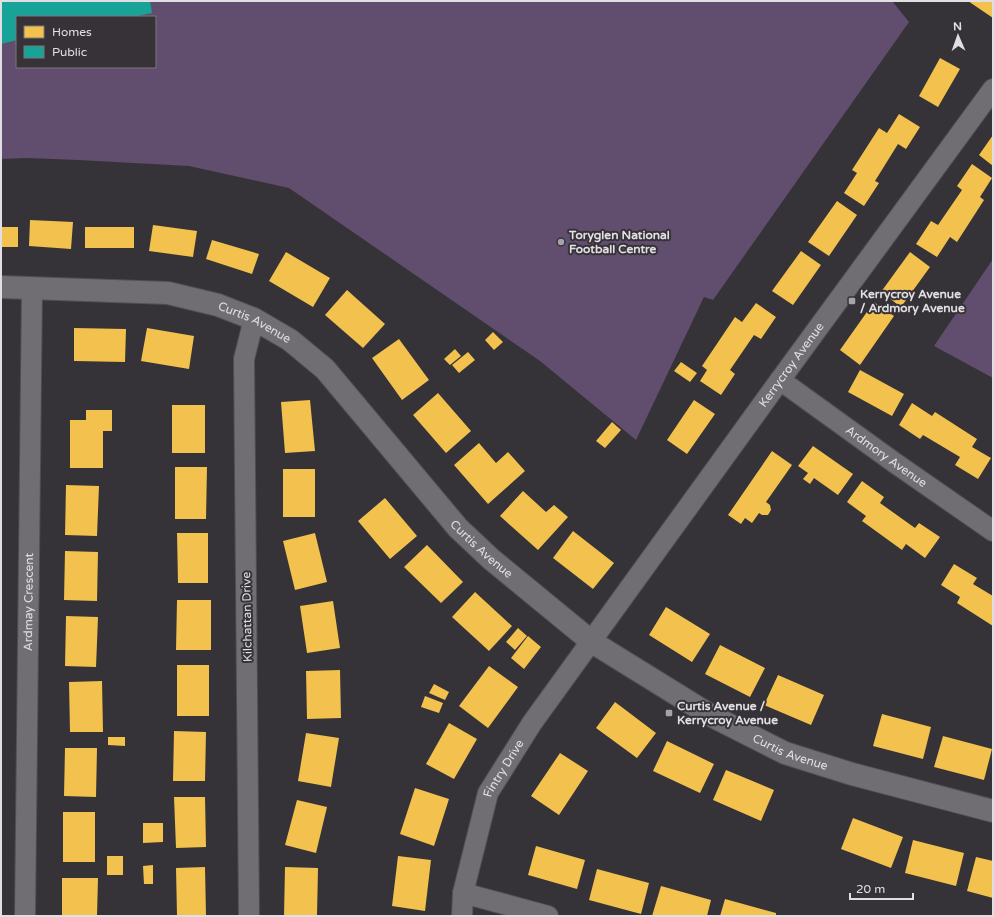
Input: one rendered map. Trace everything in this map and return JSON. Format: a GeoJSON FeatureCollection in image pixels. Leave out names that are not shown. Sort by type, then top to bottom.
{"type":"FeatureCollection","features":[{"type":"Feature","properties":{"kind":"street","name":"Kerrycroy Avenue"},"geometry":{"type":"LineString","coordinates":[[592,642],[780,380],[993,90]]}},
{"type":"Feature","properties":{"kind":"street","name":"Curtis Avenue"},"geometry":{"type":"LineString","coordinates":[[1,286],[168,293],[218,305],[254,319],[290,340],[325,369],[458,528],[491,559],[592,642],[710,715],[785,753],[852,774],[993,811]]}},
{"type":"Feature","properties":{"kind":"street","name":"Ardmay Crescent"},"geometry":{"type":"LineString","coordinates":[[25,916],[32,288]]}},
{"type":"Feature","properties":{"kind":"street","name":"Kilchattan Drive"},"geometry":{"type":"LineString","coordinates":[[249,916],[244,359],[254,319]]}},
{"type":"Feature","properties":{"kind":"street","name":"Ardmory Avenue"},"geometry":{"type":"LineString","coordinates":[[780,380],[895,463],[993,531]]}},
{"type":"Feature","properties":{"kind":"street","name":"Fintry Drive"},"geometry":{"type":"LineString","coordinates":[[462,916],[463,893],[488,793],[532,723],[592,642]]}},
{"type":"Feature","properties":{"kind":"street"},"geometry":{"type":"LineString","coordinates":[[463,893],[548,916]]}},
{"type":"Feature","properties":{"kind":"shaded area","name":"Toryglen National Football Centre"},"geometry":{"type":"Polygon","coordinates":[[[1,1],[892,1],[909,22],[713,300],[704,297],[636,440],[540,361],[289,188],[189,166],[27,158],[1,159],[1,1]]]}},
{"type":"Feature","properties":{"kind":"shaded area"},"geometry":{"type":"Polygon","coordinates":[[[993,259],[993,378],[934,346],[993,259]]]}},
{"type":"Feature","properties":{"kind":"building: Homes"},"geometry":{"type":"Polygon","coordinates":[[[968,1],[993,1],[993,18],[968,1]]]}},
{"type":"Feature","properties":{"kind":"building: Homes"},"geometry":{"type":"Polygon","coordinates":[[[940,58],[960,69],[938,107],[919,96],[940,58]]]}},
{"type":"Feature","properties":{"kind":"building: Homes"},"geometry":{"type":"Polygon","coordinates":[[[899,114],[920,127],[906,149],[898,144],[875,181],[879,183],[864,206],[844,193],[857,173],[852,170],[879,128],[887,133],[899,114]]]}},
{"type":"Feature","properties":{"kind":"building: Homes"},"geometry":{"type":"Polygon","coordinates":[[[993,135],[993,166],[979,155],[993,135]]]}},
{"type":"Feature","properties":{"kind":"building: Homes"},"geometry":{"type":"Polygon","coordinates":[[[972,164],[992,178],[980,197],[984,200],[957,242],[950,237],[937,257],[916,244],[931,221],[938,225],[962,190],[957,186],[972,164]]]}},
{"type":"Feature","properties":{"kind":"building: Homes"},"geometry":{"type":"Polygon","coordinates":[[[837,201],[857,215],[829,256],[808,242],[837,201]]]}},
{"type":"Feature","properties":{"kind":"building: Homes"},"geometry":{"type":"Polygon","coordinates":[[[30,220],[73,222],[71,249],[29,246],[30,220]]]}},
{"type":"Feature","properties":{"kind":"building: Homes"},"geometry":{"type":"Polygon","coordinates":[[[153,225],[197,231],[193,257],[149,251],[153,225]]]}},
{"type":"Feature","properties":{"kind":"building: Homes"},"geometry":{"type":"Polygon","coordinates":[[[1,227],[18,227],[18,247],[1,247],[1,227]]]}},
{"type":"Feature","properties":{"kind":"building: Homes"},"geometry":{"type":"Polygon","coordinates":[[[85,227],[134,227],[134,248],[85,248],[85,227]]]}},
{"type":"Feature","properties":{"kind":"building: Homes"},"geometry":{"type":"Polygon","coordinates":[[[212,240],[259,254],[252,274],[206,259],[212,240]]]}},
{"type":"Feature","properties":{"kind":"building: Homes"},"geometry":{"type":"Polygon","coordinates":[[[801,251],[821,265],[793,305],[772,291],[801,251]]]}},
{"type":"Feature","properties":{"kind":"building: Homes"},"geometry":{"type":"Polygon","coordinates":[[[286,252],[330,278],[313,307],[269,281],[286,252]]]}},
{"type":"Feature","properties":{"kind":"building: Homes"},"geometry":{"type":"Polygon","coordinates":[[[910,252],[930,267],[901,307],[881,292],[910,252]]]}},
{"type":"Feature","properties":{"kind":"building: Homes"},"geometry":{"type":"Polygon","coordinates":[[[347,290],[385,324],[363,348],[325,315],[347,290]]]}},
{"type":"Feature","properties":{"kind":"building: Homes"},"geometry":{"type":"Polygon","coordinates":[[[874,302],[894,316],[860,365],[840,350],[874,302]]]}},
{"type":"Feature","properties":{"kind":"building: Homes"},"geometry":{"type":"Polygon","coordinates":[[[756,303],[776,317],[761,339],[754,335],[730,370],[735,374],[721,395],[700,381],[707,370],[702,366],[735,317],[742,322],[756,303]]]}},
{"type":"Feature","properties":{"kind":"building: Homes"},"geometry":{"type":"Polygon","coordinates":[[[74,328],[126,329],[125,362],[74,361],[74,328]]]}},
{"type":"Feature","properties":{"kind":"building: Homes"},"geometry":{"type":"Polygon","coordinates":[[[147,328],[194,336],[189,369],[141,361],[147,328]]]}},
{"type":"Feature","properties":{"kind":"building: Homes"},"geometry":{"type":"Polygon","coordinates":[[[493,332],[503,342],[494,350],[485,340],[493,332]]]}},
{"type":"Feature","properties":{"kind":"building: Homes"},"geometry":{"type":"Polygon","coordinates":[[[399,339],[429,380],[402,400],[372,358],[399,339]]]}},
{"type":"Feature","properties":{"kind":"building: Homes"},"geometry":{"type":"Polygon","coordinates":[[[455,349],[461,356],[450,365],[444,359],[455,349]]]}},
{"type":"Feature","properties":{"kind":"building: Homes"},"geometry":{"type":"Polygon","coordinates":[[[468,352],[475,360],[459,373],[452,365],[468,352]]]}},
{"type":"Feature","properties":{"kind":"building: Homes"},"geometry":{"type":"Polygon","coordinates":[[[681,362],[697,373],[690,382],[674,371],[681,362]]]}},
{"type":"Feature","properties":{"kind":"building: Homes"},"geometry":{"type":"Polygon","coordinates":[[[860,370],[904,394],[892,416],[848,392],[860,370]]]}},
{"type":"Feature","properties":{"kind":"building: Homes"},"geometry":{"type":"Polygon","coordinates":[[[438,393],[471,431],[446,453],[413,415],[438,393]]]}},
{"type":"Feature","properties":{"kind":"building: Homes"},"geometry":{"type":"Polygon","coordinates":[[[310,400],[315,451],[285,453],[281,402],[310,400]]]}},
{"type":"Feature","properties":{"kind":"building: Homes"},"geometry":{"type":"Polygon","coordinates":[[[694,400],[715,414],[687,454],[667,440],[694,400]]]}},
{"type":"Feature","properties":{"kind":"building: Homes"},"geometry":{"type":"Polygon","coordinates":[[[912,403],[932,416],[935,412],[977,439],[972,447],[991,458],[978,479],[955,465],[960,457],[923,435],[920,439],[899,425],[912,403]]]}},
{"type":"Feature","properties":{"kind":"building: Homes"},"geometry":{"type":"Polygon","coordinates":[[[172,405],[205,405],[205,453],[172,453],[172,405]]]}},
{"type":"Feature","properties":{"kind":"building: Homes"},"geometry":{"type":"Polygon","coordinates":[[[86,410],[112,410],[112,431],[103,431],[103,468],[70,468],[70,420],[86,420],[86,410]]]}},
{"type":"Feature","properties":{"kind":"building: Homes"},"geometry":{"type":"Polygon","coordinates":[[[612,422],[621,430],[605,448],[596,441],[612,422]]]}},
{"type":"Feature","properties":{"kind":"building: Homes"},"geometry":{"type":"Polygon","coordinates":[[[479,443],[496,463],[508,452],[525,471],[488,504],[454,465],[479,443]]]}},
{"type":"Feature","properties":{"kind":"building: Homes"},"geometry":{"type":"Polygon","coordinates":[[[813,446],[853,474],[838,495],[814,478],[810,484],[803,479],[808,473],[798,466],[813,446]]]}},
{"type":"Feature","properties":{"kind":"building: Homes"},"geometry":{"type":"Polygon","coordinates":[[[772,451],[792,465],[766,502],[770,505],[771,510],[768,515],[762,515],[759,513],[752,523],[745,518],[741,524],[728,515],[772,451]]]}},
{"type":"Feature","properties":{"kind":"building: Homes"},"geometry":{"type":"Polygon","coordinates":[[[175,467],[207,467],[206,519],[175,519],[175,467]]]}},
{"type":"Feature","properties":{"kind":"building: Homes"},"geometry":{"type":"Polygon","coordinates":[[[283,469],[315,469],[315,517],[283,517],[283,469]]]}},
{"type":"Feature","properties":{"kind":"building: Homes"},"geometry":{"type":"Polygon","coordinates":[[[862,481],[884,497],[880,503],[915,528],[919,523],[940,537],[925,558],[906,544],[902,550],[862,521],[866,516],[847,502],[862,481]]]}},
{"type":"Feature","properties":{"kind":"building: Homes"},"geometry":{"type":"Polygon","coordinates":[[[66,485],[99,486],[97,536],[65,535],[66,485]]]}},
{"type":"Feature","properties":{"kind":"building: Homes"},"geometry":{"type":"Polygon","coordinates":[[[523,491],[546,512],[554,505],[568,517],[538,550],[500,516],[523,491]]]}},
{"type":"Feature","properties":{"kind":"building: Homes"},"geometry":{"type":"Polygon","coordinates":[[[385,498],[417,536],[390,559],[358,521],[385,498]]]}},
{"type":"Feature","properties":{"kind":"building: Homes"},"geometry":{"type":"Polygon","coordinates":[[[573,531],[614,563],[593,589],[553,558],[573,531]]]}},
{"type":"Feature","properties":{"kind":"building: Homes"},"geometry":{"type":"Polygon","coordinates":[[[177,533],[208,533],[208,583],[178,583],[177,533]]]}},
{"type":"Feature","properties":{"kind":"building: Homes"},"geometry":{"type":"Polygon","coordinates":[[[315,533],[327,582],[295,590],[283,541],[315,533]]]}},
{"type":"Feature","properties":{"kind":"building: Homes"},"geometry":{"type":"Polygon","coordinates":[[[427,545],[463,582],[441,603],[404,567],[427,545]]]}},
{"type":"Feature","properties":{"kind":"building: Homes"},"geometry":{"type":"Polygon","coordinates":[[[65,551],[98,552],[97,601],[64,600],[65,551]]]}},
{"type":"Feature","properties":{"kind":"building: Homes"},"geometry":{"type":"Polygon","coordinates":[[[954,564],[977,578],[973,584],[993,596],[993,626],[957,603],[960,597],[941,585],[954,564]]]}},
{"type":"Feature","properties":{"kind":"building: Homes"},"geometry":{"type":"Polygon","coordinates":[[[475,592],[512,626],[489,651],[452,617],[475,592]]]}},
{"type":"Feature","properties":{"kind":"building: Homes"},"geometry":{"type":"Polygon","coordinates":[[[177,600],[211,600],[211,650],[176,650],[177,600]]]}},
{"type":"Feature","properties":{"kind":"building: Homes"},"geometry":{"type":"Polygon","coordinates":[[[333,601],[340,648],[307,653],[300,606],[333,601]]]}},
{"type":"Feature","properties":{"kind":"building: Homes"},"geometry":{"type":"Polygon","coordinates":[[[666,607],[710,634],[692,662],[649,635],[666,607]]]}},
{"type":"Feature","properties":{"kind":"building: Homes"},"geometry":{"type":"Polygon","coordinates":[[[66,616],[98,617],[96,667],[65,666],[66,616]]]}},
{"type":"Feature","properties":{"kind":"building: Homes"},"geometry":{"type":"Polygon","coordinates":[[[518,628],[527,636],[515,650],[506,642],[518,628]]]}},
{"type":"Feature","properties":{"kind":"building: Homes"},"geometry":{"type":"Polygon","coordinates":[[[528,636],[541,647],[524,669],[511,658],[528,636]]]}},
{"type":"Feature","properties":{"kind":"building: Homes"},"geometry":{"type":"Polygon","coordinates":[[[720,645],[765,668],[750,697],[705,674],[720,645]]]}},
{"type":"Feature","properties":{"kind":"building: Homes"},"geometry":{"type":"Polygon","coordinates":[[[177,665],[209,665],[209,716],[177,716],[177,665]]]}},
{"type":"Feature","properties":{"kind":"building: Homes"},"geometry":{"type":"Polygon","coordinates":[[[489,666],[518,687],[488,728],[459,706],[489,666]]]}},
{"type":"Feature","properties":{"kind":"building: Homes"},"geometry":{"type":"Polygon","coordinates":[[[340,670],[341,718],[307,719],[306,671],[340,670]]]}},
{"type":"Feature","properties":{"kind":"building: Homes"},"geometry":{"type":"Polygon","coordinates":[[[778,675],[824,695],[811,725],[764,705],[778,675]]]}},
{"type":"Feature","properties":{"kind":"building: Homes"},"geometry":{"type":"Polygon","coordinates":[[[102,681],[103,732],[70,732],[69,682],[102,681]]]}},
{"type":"Feature","properties":{"kind":"building: Homes"},"geometry":{"type":"Polygon","coordinates":[[[434,684],[449,692],[445,700],[429,693],[434,684]]]}},
{"type":"Feature","properties":{"kind":"building: Homes"},"geometry":{"type":"Polygon","coordinates":[[[425,696],[443,703],[439,713],[421,707],[425,696]]]}},
{"type":"Feature","properties":{"kind":"building: Homes"},"geometry":{"type":"Polygon","coordinates":[[[615,702],[656,733],[637,758],[596,728],[615,702]]]}},
{"type":"Feature","properties":{"kind":"building: Homes"},"geometry":{"type":"Polygon","coordinates":[[[882,714],[931,727],[923,759],[873,746],[882,714]]]}},
{"type":"Feature","properties":{"kind":"building: Homes"},"geometry":{"type":"Polygon","coordinates":[[[449,723],[477,739],[454,779],[426,764],[449,723]]]}},
{"type":"Feature","properties":{"kind":"building: Homes"},"geometry":{"type":"Polygon","coordinates":[[[174,731],[206,732],[205,781],[173,781],[174,731]]]}},
{"type":"Feature","properties":{"kind":"building: Homes"},"geometry":{"type":"Polygon","coordinates":[[[306,733],[339,738],[331,787],[298,781],[306,733]]]}},
{"type":"Feature","properties":{"kind":"building: Homes"},"geometry":{"type":"Polygon","coordinates":[[[943,736],[992,749],[984,780],[934,767],[943,736]]]}},
{"type":"Feature","properties":{"kind":"building: Homes"},"geometry":{"type":"Polygon","coordinates":[[[108,737],[125,737],[125,746],[108,745],[108,737]]]}},
{"type":"Feature","properties":{"kind":"building: Homes"},"geometry":{"type":"Polygon","coordinates":[[[667,741],[714,764],[700,793],[653,771],[667,741]]]}},
{"type":"Feature","properties":{"kind":"building: Homes"},"geometry":{"type":"Polygon","coordinates":[[[65,748],[97,748],[96,797],[64,796],[65,748]]]}},
{"type":"Feature","properties":{"kind":"building: Homes"},"geometry":{"type":"Polygon","coordinates":[[[560,753],[588,771],[559,815],[531,796],[560,753]]]}},
{"type":"Feature","properties":{"kind":"building: Homes"},"geometry":{"type":"Polygon","coordinates":[[[726,770],[774,790],[761,821],[713,800],[726,770]]]}},
{"type":"Feature","properties":{"kind":"building: Homes"},"geometry":{"type":"Polygon","coordinates":[[[415,788],[449,799],[434,846],[400,834],[415,788]]]}},
{"type":"Feature","properties":{"kind":"building: Homes"},"geometry":{"type":"Polygon","coordinates":[[[174,797],[205,797],[206,847],[176,848],[174,797]]]}},
{"type":"Feature","properties":{"kind":"building: Homes"},"geometry":{"type":"Polygon","coordinates":[[[297,800],[327,807],[316,853],[285,845],[297,800]]]}},
{"type":"Feature","properties":{"kind":"building: Homes"},"geometry":{"type":"Polygon","coordinates":[[[63,812],[95,812],[95,862],[63,862],[63,812]]]}},
{"type":"Feature","properties":{"kind":"building: Homes"},"geometry":{"type":"Polygon","coordinates":[[[853,818],[903,837],[891,868],[841,849],[853,818]]]}},
{"type":"Feature","properties":{"kind":"building: Homes"},"geometry":{"type":"Polygon","coordinates":[[[143,823],[163,823],[163,842],[143,843],[143,823]]]}},
{"type":"Feature","properties":{"kind":"building: Homes"},"geometry":{"type":"Polygon","coordinates":[[[913,840],[964,853],[956,886],[905,873],[913,840]]]}},
{"type":"Feature","properties":{"kind":"building: Homes"},"geometry":{"type":"Polygon","coordinates":[[[536,846],[585,860],[577,889],[528,875],[536,846]]]}},
{"type":"Feature","properties":{"kind":"building: Homes"},"geometry":{"type":"Polygon","coordinates":[[[107,856],[123,856],[123,875],[107,875],[107,856]]]}},
{"type":"Feature","properties":{"kind":"building: Homes"},"geometry":{"type":"Polygon","coordinates":[[[398,856],[431,860],[425,911],[392,906],[398,856]]]}},
{"type":"Feature","properties":{"kind":"building: Homes"},"geometry":{"type":"Polygon","coordinates":[[[976,857],[993,861],[993,898],[967,891],[976,857]]]}},
{"type":"Feature","properties":{"kind":"building: Homes"},"geometry":{"type":"Polygon","coordinates":[[[153,865],[153,884],[144,884],[143,866],[153,865]]]}},
{"type":"Feature","properties":{"kind":"building: Homes"},"geometry":{"type":"Polygon","coordinates":[[[205,867],[206,916],[177,916],[176,868],[205,867]]]}},
{"type":"Feature","properties":{"kind":"building: Homes"},"geometry":{"type":"Polygon","coordinates":[[[285,867],[318,868],[317,916],[284,916],[285,867]]]}},
{"type":"Feature","properties":{"kind":"building: Homes"},"geometry":{"type":"Polygon","coordinates":[[[597,869],[649,883],[641,914],[589,900],[597,869]]]}},
{"type":"Feature","properties":{"kind":"building: Homes"},"geometry":{"type":"Polygon","coordinates":[[[62,878],[98,878],[97,916],[62,916],[62,878]]]}},
{"type":"Feature","properties":{"kind":"building: Homes"},"geometry":{"type":"Polygon","coordinates":[[[661,886],[711,900],[707,916],[652,916],[661,886]]]}},
{"type":"Feature","properties":{"kind":"building: Homes"},"geometry":{"type":"Polygon","coordinates":[[[725,899],[776,913],[776,916],[720,916],[725,899]]]}},
{"type":"Feature","properties":{"kind":"building: Public"},"geometry":{"type":"Polygon","coordinates":[[[1,1],[150,1],[152,13],[138,16],[16,16],[16,40],[1,44],[1,1]]]}},
{"type":"Feature","properties":{"kind":"place","name":"Toryglen National Football Centre"},"geometry":{"type":"Point","coordinates":[561,242]}},
{"type":"Feature","properties":{"kind":"place","name":"Kerrycroy Avenue / Ardmory Avenue"},"geometry":{"type":"Point","coordinates":[852,301]}},
{"type":"Feature","properties":{"kind":"place","name":"Curtis Avenue / Kerrycroy Avenue"},"geometry":{"type":"Point","coordinates":[669,713]}}]}
